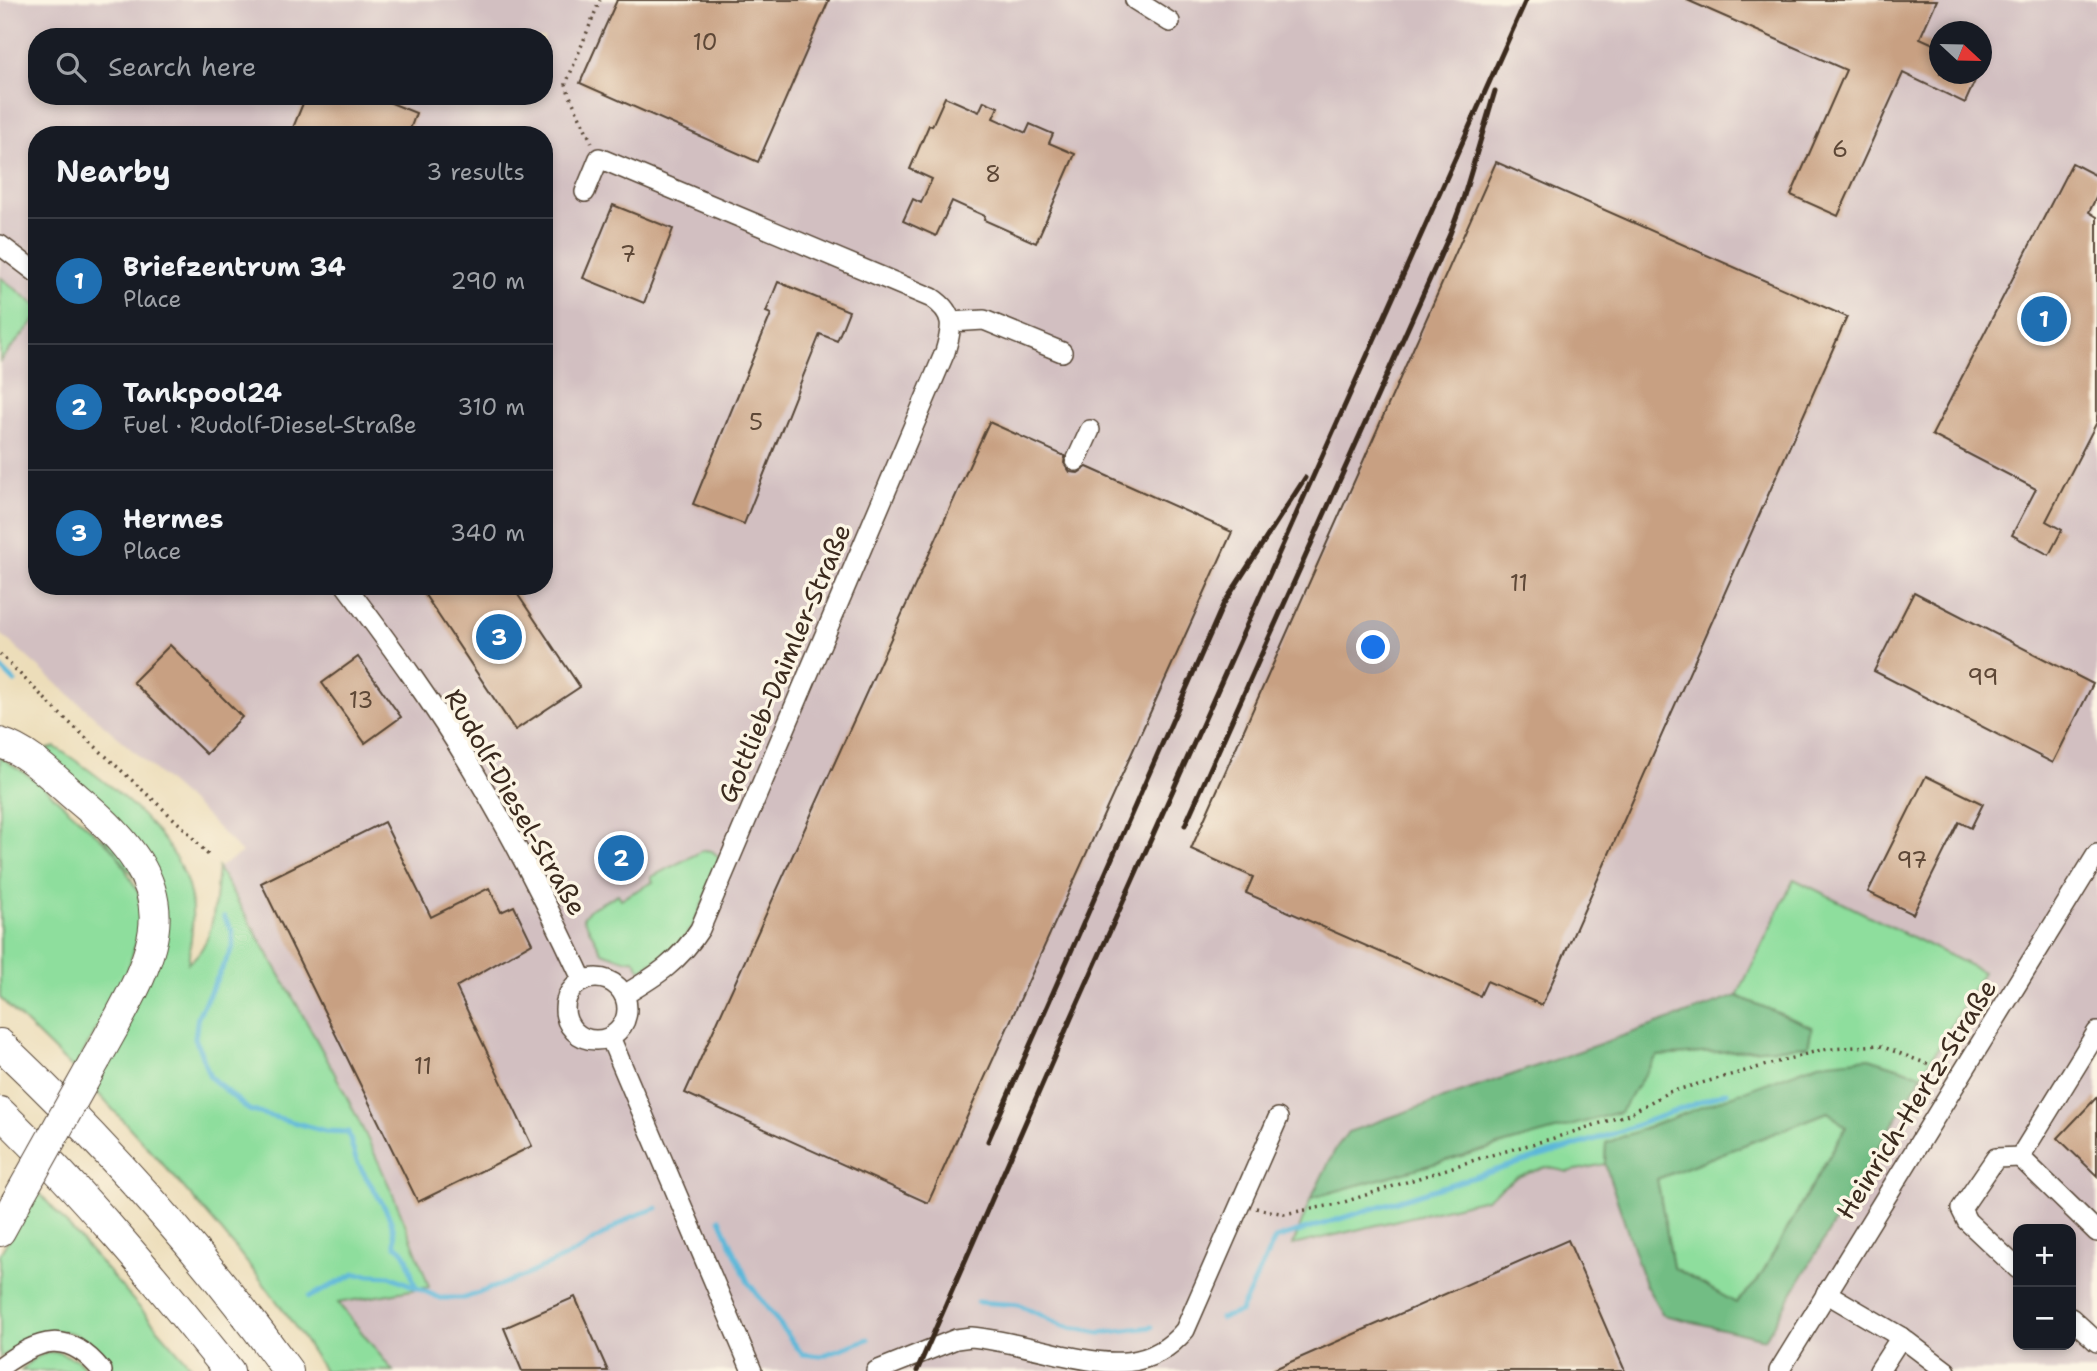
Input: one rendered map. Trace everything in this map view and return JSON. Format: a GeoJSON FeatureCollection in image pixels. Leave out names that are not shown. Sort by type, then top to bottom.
{"type":"FeatureCollection","features":[{"type":"Feature","properties":{"kind":"highway"},"geometry":{"type":"LineString","coordinates":[[0,743],[29,758],[103,820],[134,854],[146,875],[153,896],[155,918],[147,963],[137,986],[0,1231]]}},
{"type":"Feature","properties":{"kind":"highway"},"geometry":{"type":"LineString","coordinates":[[0,1044],[89,1131],[172,1225],[261,1333],[288,1371]]}},
{"type":"Feature","properties":{"kind":"highway"},"geometry":{"type":"LineString","coordinates":[[0,1112],[97,1213],[176,1304],[229,1371]]}},
{"type":"Feature","properties":{"kind":"street"},"geometry":{"type":"LineString","coordinates":[[1135,0],[1170,22]]}},
{"type":"Feature","properties":{"kind":"street"},"geometry":{"type":"LineString","coordinates":[[585,192],[599,158],[933,298],[948,313],[951,322],[984,320],[1062,352]]}},
{"type":"Feature","properties":{"kind":"street"},"geometry":{"type":"LineString","coordinates":[[0,245],[28,266]]}},
{"type":"Feature","properties":{"kind":"street","name":"Gottlieb-Daimler-Straße"},"geometry":{"type":"LineString","coordinates":[[624,995],[661,973],[681,957],[700,929],[945,352],[951,322]]}},
{"type":"Feature","properties":{"kind":"street"},"geometry":{"type":"LineString","coordinates":[[1076,461],[1090,430]]}},
{"type":"Feature","properties":{"kind":"street","name":"Rudolf-Diesel-Straße"},"geometry":{"type":"LineString","coordinates":[[353,595],[396,653],[474,770],[519,852],[583,981]]}},
{"type":"Feature","properties":{"kind":"street","name":"Heinrich-Hertz-Straße"},"geometry":{"type":"LineString","coordinates":[[1779,1371],[2094,865]]}},
{"type":"Feature","properties":{"kind":"street"},"geometry":{"type":"LineString","coordinates":[[594,978],[606,980],[617,986],[624,995],[627,1007],[625,1019],[620,1030],[610,1037],[591,1040],[574,1031],[568,1023],[566,1004],[575,987],[583,981],[594,978]]}},
{"type":"Feature","properties":{"kind":"street"},"geometry":{"type":"LineString","coordinates":[[2020,1157],[2097,1032]]}},
{"type":"Feature","properties":{"kind":"street"},"geometry":{"type":"LineString","coordinates":[[610,1037],[751,1371]]}},
{"type":"Feature","properties":{"kind":"street"},"geometry":{"type":"LineString","coordinates":[[876,1371],[956,1339],[971,1337],[1105,1364],[1140,1362],[1159,1354],[1174,1344],[1185,1330],[1278,1118]]}},
{"type":"Feature","properties":{"kind":"street"},"geometry":{"type":"LineString","coordinates":[[2013,1264],[1967,1221],[1961,1209],[1996,1158],[2020,1157],[2097,1232]]}},
{"type":"Feature","properties":{"kind":"street"},"geometry":{"type":"LineString","coordinates":[[1826,1293],[1901,1336],[1946,1371]]}},
{"type":"Feature","properties":{"kind":"street"},"geometry":{"type":"LineString","coordinates":[[2076,1323],[2097,1342]]}},
{"type":"Feature","properties":{"kind":"street"},"geometry":{"type":"LineString","coordinates":[[1879,1371],[1901,1336]]}},
{"type":"Feature","properties":{"kind":"street"},"geometry":{"type":"LineString","coordinates":[[1,1368],[21,1351],[56,1342],[80,1349],[102,1371]]}},
{"type":"Feature","properties":{"kind":"path"},"geometry":{"type":"LineString","coordinates":[[599,158],[566,85],[600,0]]}},
{"type":"Feature","properties":{"kind":"path"},"geometry":{"type":"LineString","coordinates":[[0,654],[60,714],[180,824],[211,858]]}},
{"type":"Feature","properties":{"kind":"path"},"geometry":{"type":"LineString","coordinates":[[1241,1205],[1284,1214],[1338,1204],[1629,1114],[1669,1092],[1821,1050],[1878,1045],[1961,1076]]}},
{"type":"Feature","properties":{"kind":"shaded area"},"geometry":{"type":"Polygon","coordinates":[[[0,0],[2097,0],[2097,1371],[393,1371],[338,1303],[429,1287],[408,1226],[341,1083],[218,868],[242,853],[202,812],[0,633],[0,0]]]}},
{"type":"Feature","properties":{"kind":"green space"},"geometry":{"type":"Polygon","coordinates":[[[0,277],[28,299],[28,328],[0,361],[0,277]]]}},
{"type":"Feature","properties":{"kind":"green space"},"geometry":{"type":"Polygon","coordinates":[[[55,747],[116,791],[155,829],[171,850],[183,872],[190,894],[192,928],[188,963],[204,944],[209,933],[218,868],[334,1072],[386,1178],[429,1287],[338,1303],[393,1371],[324,1371],[245,1259],[93,1088],[166,918],[38,752],[55,747]]]}},
{"type":"Feature","properties":{"kind":"green space"},"geometry":{"type":"Polygon","coordinates":[[[0,757],[37,781],[116,852],[139,894],[141,926],[127,974],[74,1070],[0,998],[0,757]]]}},
{"type":"Feature","properties":{"kind":"green space"},"geometry":{"type":"Polygon","coordinates":[[[704,850],[712,851],[719,857],[719,865],[692,928],[677,947],[641,970],[634,959],[625,960],[602,952],[583,918],[590,909],[618,894],[621,899],[653,882],[651,877],[704,850]]]}},
{"type":"Feature","properties":{"kind":"green space"},"geometry":{"type":"Polygon","coordinates":[[[1794,879],[1983,972],[1922,1075],[1869,1058],[1606,1143],[1605,1164],[1568,1172],[1546,1167],[1517,1177],[1486,1199],[1293,1245],[1311,1198],[1620,1112],[1657,1056],[1808,1046],[1812,1027],[1737,996],[1794,879]]]}},
{"type":"Feature","properties":{"kind":"green space"},"geometry":{"type":"Polygon","coordinates":[[[1737,996],[1812,1027],[1808,1046],[1657,1056],[1620,1112],[1311,1198],[1336,1148],[1348,1132],[1737,996]]]}},
{"type":"Feature","properties":{"kind":"green space"},"geometry":{"type":"Polygon","coordinates":[[[1869,1058],[1922,1075],[1765,1339],[1663,1315],[1645,1284],[1605,1164],[1606,1143],[1819,1063],[1869,1058]],[[1828,1112],[1657,1179],[1673,1267],[1736,1303],[1757,1282],[1846,1127],[1828,1112]]]}},
{"type":"Feature","properties":{"kind":"green space"},"geometry":{"type":"Polygon","coordinates":[[[1828,1112],[1846,1126],[1757,1282],[1736,1303],[1673,1267],[1657,1179],[1828,1112]]]}},
{"type":"Feature","properties":{"kind":"green space"},"geometry":{"type":"Polygon","coordinates":[[[37,1190],[195,1371],[115,1371],[102,1354],[85,1339],[54,1331],[26,1342],[0,1358],[0,1254],[37,1190]]]}},
{"type":"Feature","properties":{"kind":"green space"},"geometry":{"type":"Polygon","coordinates":[[[58,1352],[78,1360],[88,1371],[21,1371],[37,1357],[58,1352]]]}},
{"type":"Feature","properties":{"kind":"building"},"geometry":{"type":"Polygon","coordinates":[[[617,0],[829,0],[758,162],[580,83],[617,0]]]}},
{"type":"Feature","properties":{"kind":"building"},"geometry":{"type":"Polygon","coordinates":[[[1687,0],[1937,0],[1920,38],[1929,42],[1929,84],[1974,84],[1965,103],[1903,73],[1838,216],[1791,195],[1846,70],[1687,0]]]}},
{"type":"Feature","properties":{"kind":"building"},"geometry":{"type":"Polygon","coordinates":[[[945,97],[979,112],[984,101],[998,107],[993,118],[1026,133],[1030,124],[1053,134],[1049,143],[1075,154],[1036,243],[984,220],[985,216],[952,201],[936,236],[903,221],[913,199],[921,203],[932,179],[910,169],[929,125],[932,126],[945,97]]]}},
{"type":"Feature","properties":{"kind":"building"},"geometry":{"type":"Polygon","coordinates":[[[302,105],[396,105],[416,113],[411,126],[294,126],[302,105]]]}},
{"type":"Feature","properties":{"kind":"building"},"geometry":{"type":"Polygon","coordinates":[[[1496,162],[1847,317],[1542,1005],[1487,981],[1480,996],[1246,893],[1253,877],[1191,849],[1496,162]]]}},
{"type":"Feature","properties":{"kind":"building"},"geometry":{"type":"Polygon","coordinates":[[[2072,163],[2097,176],[2097,196],[2089,212],[2097,217],[2097,422],[2046,521],[2062,530],[2049,555],[2012,535],[2036,489],[1932,435],[2072,163]]]}},
{"type":"Feature","properties":{"kind":"building"},"geometry":{"type":"Polygon","coordinates":[[[613,205],[673,229],[644,303],[583,278],[613,205]]]}},
{"type":"Feature","properties":{"kind":"building"},"geometry":{"type":"Polygon","coordinates":[[[778,282],[849,311],[837,341],[820,334],[744,524],[693,504],[771,314],[766,312],[778,282]]]}},
{"type":"Feature","properties":{"kind":"building"},"geometry":{"type":"Polygon","coordinates":[[[989,422],[1065,456],[1064,463],[1070,472],[1078,473],[1087,467],[1232,532],[928,1203],[685,1093],[989,422]]]}},
{"type":"Feature","properties":{"kind":"building"},"geometry":{"type":"Polygon","coordinates":[[[1914,592],[2093,684],[2053,763],[1874,671],[1914,592]]]}},
{"type":"Feature","properties":{"kind":"building"},"geometry":{"type":"Polygon","coordinates":[[[425,595],[518,595],[580,687],[515,730],[425,595]]]}},
{"type":"Feature","properties":{"kind":"building"},"geometry":{"type":"Polygon","coordinates":[[[170,645],[242,717],[206,754],[133,682],[170,645]]]}},
{"type":"Feature","properties":{"kind":"building"},"geometry":{"type":"Polygon","coordinates":[[[358,657],[401,717],[365,743],[322,683],[358,657]]]}},
{"type":"Feature","properties":{"kind":"building"},"geometry":{"type":"Polygon","coordinates":[[[1926,776],[1983,804],[1971,828],[1959,822],[1913,914],[1868,892],[1926,776]]]}},
{"type":"Feature","properties":{"kind":"building"},"geometry":{"type":"Polygon","coordinates":[[[384,822],[431,917],[489,888],[501,912],[514,906],[532,943],[456,987],[532,1146],[418,1202],[261,883],[384,822]]]}},
{"type":"Feature","properties":{"kind":"building"},"geometry":{"type":"Polygon","coordinates":[[[2097,1097],[2097,1176],[2058,1138],[2097,1097]]]}},
{"type":"Feature","properties":{"kind":"building"},"geometry":{"type":"Polygon","coordinates":[[[1568,1240],[1625,1371],[1270,1371],[1568,1240]]]}},
{"type":"Feature","properties":{"kind":"building"},"geometry":{"type":"Polygon","coordinates":[[[575,1297],[608,1371],[522,1371],[504,1328],[575,1297]]]}},
{"type":"Feature","properties":{"kind":"waterway"},"geometry":{"type":"LineString","coordinates":[[0,667],[15,682]]}},
{"type":"Feature","properties":{"kind":"waterway"},"geometry":{"type":"LineString","coordinates":[[224,917],[232,930],[233,947],[198,1016],[195,1038],[210,1077],[249,1110],[325,1131],[348,1132],[356,1159],[387,1211],[395,1245],[407,1258],[416,1287]]}},
{"type":"Feature","properties":{"kind":"waterway"},"geometry":{"type":"LineString","coordinates":[[1221,1318],[1240,1312],[1275,1239],[1615,1133],[1727,1092]]}},
{"type":"Feature","properties":{"kind":"waterway"},"geometry":{"type":"LineString","coordinates":[[309,1297],[355,1274],[390,1276],[440,1298],[465,1298],[524,1276],[578,1251],[631,1217],[657,1208]]}},
{"type":"Feature","properties":{"kind":"waterway"},"geometry":{"type":"LineString","coordinates":[[720,1219],[748,1282],[802,1354],[821,1356],[868,1339]]}},
{"type":"Feature","properties":{"kind":"waterway"},"geometry":{"type":"LineString","coordinates":[[977,1302],[1020,1305],[1063,1326],[1100,1333],[1152,1327]]}},
{"type":"Feature","properties":{"kind":"railway"},"geometry":{"type":"LineString","coordinates":[[917,1371],[1072,1016],[1526,0]]}},
{"type":"Feature","properties":{"kind":"railway"},"geometry":{"type":"LineString","coordinates":[[1185,825],[1450,234],[1495,91]]}},
{"type":"Feature","properties":{"kind":"railway"},"geometry":{"type":"LineString","coordinates":[[988,1141],[1223,605],[1305,478]]}},
{"type":"Feature","properties":{"kind":"place","name":"Briefzentrum 34"},"geometry":{"type":"Point","coordinates":[2044,319]}},
{"type":"Feature","properties":{"kind":"place","name":"Hermes"},"geometry":{"type":"Point","coordinates":[499,637]}},
{"type":"Feature","properties":{"kind":"place","name":"Tankpool24"},"geometry":{"type":"Point","coordinates":[621,858]}}]}
